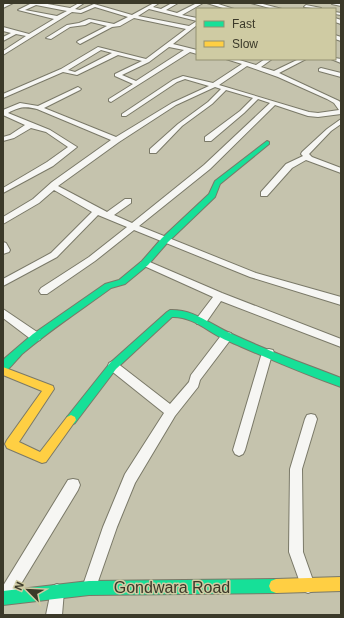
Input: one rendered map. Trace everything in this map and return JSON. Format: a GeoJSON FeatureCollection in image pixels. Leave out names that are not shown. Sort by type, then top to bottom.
{"type":"FeatureCollection","features":[{"type":"Feature","properties":{"kind":"street"},"geometry":{"type":"LineString","coordinates":[[3,7],[11,3]]}},
{"type":"Feature","properties":{"kind":"street"},"geometry":{"type":"LineString","coordinates":[[58,18],[20,10],[35,3],[81,12],[94,5],[134,17],[190,28]]}},
{"type":"Feature","properties":{"kind":"street"},"geometry":{"type":"LineString","coordinates":[[3,53],[82,3]]}},
{"type":"Feature","properties":{"kind":"street"},"geometry":{"type":"LineString","coordinates":[[49,38],[69,26],[81,25],[91,20],[118,25],[157,3]]}},
{"type":"Feature","properties":{"kind":"street"},"geometry":{"type":"LineString","coordinates":[[161,10],[176,3]]}},
{"type":"Feature","properties":{"kind":"street"},"geometry":{"type":"LineString","coordinates":[[177,15],[201,3]]}},
{"type":"Feature","properties":{"kind":"street"},"geometry":{"type":"LineString","coordinates":[[209,3],[228,8]]}},
{"type":"Feature","properties":{"kind":"street"},"geometry":{"type":"LineString","coordinates":[[253,3],[276,8]]}},
{"type":"Feature","properties":{"kind":"street"},"geometry":{"type":"LineString","coordinates":[[334,3],[341,5]]}},
{"type":"Feature","properties":{"kind":"street"},"geometry":{"type":"LineString","coordinates":[[306,6],[312,8]]}},
{"type":"Feature","properties":{"kind":"street"},"geometry":{"type":"LineString","coordinates":[[150,8],[196,21]]}},
{"type":"Feature","properties":{"kind":"street"},"geometry":{"type":"LineString","coordinates":[[136,82],[117,75],[147,61],[196,22]]}},
{"type":"Feature","properties":{"kind":"street"},"geometry":{"type":"LineString","coordinates":[[80,42],[112,25]]}},
{"type":"Feature","properties":{"kind":"street"},"geometry":{"type":"LineString","coordinates":[[3,29],[31,36]]}},
{"type":"Feature","properties":{"kind":"street"},"geometry":{"type":"LineString","coordinates":[[3,39],[16,32]]}},
{"type":"Feature","properties":{"kind":"street"},"geometry":{"type":"LineString","coordinates":[[169,45],[196,52]]}},
{"type":"Feature","properties":{"kind":"street"},"geometry":{"type":"LineString","coordinates":[[3,96],[63,70],[100,48],[117,54],[147,61]]}},
{"type":"Feature","properties":{"kind":"street"},"geometry":{"type":"LineString","coordinates":[[111,100],[138,83],[136,82],[189,50]]}},
{"type":"Feature","properties":{"kind":"street"},"geometry":{"type":"LineString","coordinates":[[63,70],[75,74],[117,54]]}},
{"type":"Feature","properties":{"kind":"street"},"geometry":{"type":"LineString","coordinates":[[236,60],[258,66],[329,98],[337,102],[341,109]]}},
{"type":"Feature","properties":{"kind":"street"},"geometry":{"type":"LineString","coordinates":[[258,66],[267,60]]}},
{"type":"Feature","properties":{"kind":"street"},"geometry":{"type":"LineString","coordinates":[[275,73],[301,60]]}},
{"type":"Feature","properties":{"kind":"street"},"geometry":{"type":"LineString","coordinates":[[3,221],[36,201],[39,196],[54,187],[55,184],[116,140],[174,104],[213,86],[247,63]]}},
{"type":"Feature","properties":{"kind":"street"},"geometry":{"type":"LineString","coordinates":[[321,70],[341,75]]}},
{"type":"Feature","properties":{"kind":"street"},"geometry":{"type":"LineString","coordinates":[[124,115],[175,81],[185,77],[315,115],[328,112],[341,112]]}},
{"type":"Feature","properties":{"kind":"street"},"geometry":{"type":"LineString","coordinates":[[153,151],[180,126],[210,103],[225,88]]}},
{"type":"Feature","properties":{"kind":"street"},"geometry":{"type":"LineString","coordinates":[[39,108],[78,89]]}},
{"type":"Feature","properties":{"kind":"street"},"geometry":{"type":"LineString","coordinates":[[208,139],[242,112],[257,97]]}},
{"type":"Feature","properties":{"kind":"street"},"geometry":{"type":"LineString","coordinates":[[44,291],[92,260],[134,227],[207,167],[217,156],[238,139],[274,102]]}},
{"type":"Feature","properties":{"kind":"street"},"geometry":{"type":"LineString","coordinates":[[3,113],[22,104],[39,108],[58,126],[73,147],[50,164],[3,191]]}},
{"type":"Feature","properties":{"kind":"street"},"geometry":{"type":"LineString","coordinates":[[3,113],[30,125],[58,126],[116,140]]}},
{"type":"Feature","properties":{"kind":"street"},"geometry":{"type":"LineString","coordinates":[[307,157],[305,154],[329,130],[341,121]]}},
{"type":"Feature","properties":{"kind":"street"},"geometry":{"type":"LineString","coordinates":[[3,139],[12,137],[30,125]]}},
{"type":"Feature","properties":{"kind":"street"},"geometry":{"type":"LineString","coordinates":[[267,143],[217,183],[212,195],[165,240],[145,263],[122,282],[108,286],[36,337],[8,361],[3,370],[49,389],[11,444],[42,458],[113,366],[170,314],[176,313],[201,321],[228,336],[263,349],[269,353],[341,383]]}},
{"type":"Feature","properties":{"kind":"street"},"geometry":{"type":"LineString","coordinates":[[264,194],[289,166],[307,157],[341,171]]}},
{"type":"Feature","properties":{"kind":"street"},"geometry":{"type":"LineString","coordinates":[[54,187],[108,216],[253,275],[341,301]]}},
{"type":"Feature","properties":{"kind":"street"},"geometry":{"type":"LineString","coordinates":[[108,216],[128,201]]}},
{"type":"Feature","properties":{"kind":"street"},"geometry":{"type":"LineString","coordinates":[[3,283],[54,255],[97,211]]}},
{"type":"Feature","properties":{"kind":"street"},"geometry":{"type":"LineString","coordinates":[[3,245],[6,250],[3,251]]}},
{"type":"Feature","properties":{"kind":"street"},"geometry":{"type":"LineString","coordinates":[[145,263],[219,296],[341,343]]}},
{"type":"Feature","properties":{"kind":"street"},"geometry":{"type":"LineString","coordinates":[[201,321],[219,296]]}},
{"type":"Feature","properties":{"kind":"street"},"geometry":{"type":"LineString","coordinates":[[3,313],[36,337]]}},
{"type":"Feature","properties":{"kind":"street"},"geometry":{"type":"LineString","coordinates":[[88,588],[110,527],[130,479],[171,412],[194,384],[195,378],[228,336]]}},
{"type":"Feature","properties":{"kind":"street"},"geometry":{"type":"LineString","coordinates":[[239,450],[266,356],[269,353]]}},
{"type":"Feature","properties":{"kind":"street"},"geometry":{"type":"LineString","coordinates":[[113,366],[171,412]]}},
{"type":"Feature","properties":{"kind":"street"},"geometry":{"type":"LineString","coordinates":[[308,586],[296,552],[296,469],[311,419]]}},
{"type":"Feature","properties":{"kind":"street"},"geometry":{"type":"LineString","coordinates":[[3,598],[73,485]]}},
{"type":"Feature","properties":{"kind":"street","name":"Gondwara Road"},"geometry":{"type":"LineString","coordinates":[[3,598],[88,588],[308,586],[341,584]]}},
{"type":"Feature","properties":{"kind":"street"},"geometry":{"type":"LineString","coordinates":[[54,615],[57,591]]}},
{"type":"Feature","properties":{"kind":"traffic: fast"},"geometry":{"type":"LineString","coordinates":[[3,369],[8,361],[36,337],[108,286],[122,282],[145,263],[165,240],[212,195],[217,183],[267,143]]}},
{"type":"Feature","properties":{"kind":"traffic: fast"},"geometry":{"type":"LineString","coordinates":[[71,420],[113,366],[170,314],[193,317],[222,334],[341,383]]}},
{"type":"Feature","properties":{"kind":"traffic: fast"},"geometry":{"type":"LineString","coordinates":[[3,598],[89,588],[276,586]]}},
{"type":"Feature","properties":{"kind":"traffic: slow"},"geometry":{"type":"LineString","coordinates":[[3,371],[49,389],[11,444],[42,458],[71,420]]}},
{"type":"Feature","properties":{"kind":"traffic: slow"},"geometry":{"type":"LineString","coordinates":[[276,586],[341,584]]}}]}
